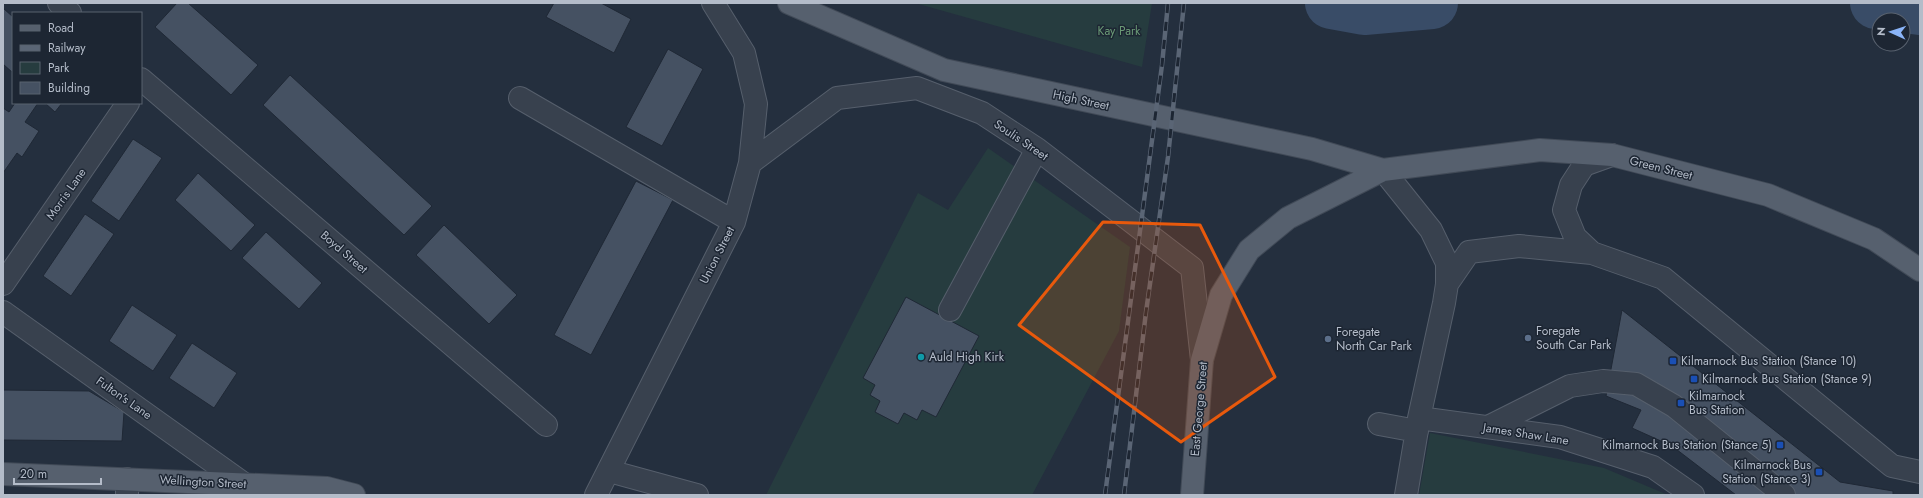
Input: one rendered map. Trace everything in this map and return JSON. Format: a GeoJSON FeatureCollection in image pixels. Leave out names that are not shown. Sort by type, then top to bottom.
{"type":"FeatureCollection","features":[{"type":"Feature","properties":{"kind":"main road","name":"High Street"},"geometry":{"type":"LineString","coordinates":[[789,3],[944,70],[1312,149],[1383,170]]}},
{"type":"Feature","properties":{"kind":"main road","name":"Green Street"},"geometry":{"type":"LineString","coordinates":[[1383,170],[1540,150],[1612,155],[1768,195],[1874,239],[1920,267]]}},
{"type":"Feature","properties":{"kind":"main road","name":"East George Street"},"geometry":{"type":"LineString","coordinates":[[1196,490],[1202,360],[1221,295],[1249,250],[1288,218],[1383,170]]}},
{"type":"Feature","properties":{"kind":"main road","name":"Wellington Street"},"geometry":{"type":"LineString","coordinates":[[3,474],[127,487],[244,484],[327,488],[354,495]]}},
{"type":"Feature","properties":{"kind":"street"},"geometry":{"type":"LineString","coordinates":[[59,3],[69,12]]}},
{"type":"Feature","properties":{"kind":"street","name":"Union Street"},"geometry":{"type":"LineString","coordinates":[[596,495],[734,222],[750,163],[756,104],[744,53],[713,3]]}},
{"type":"Feature","properties":{"kind":"street","name":"Boyd Street"},"geometry":{"type":"LineString","coordinates":[[142,81],[546,426]]}},
{"type":"Feature","properties":{"kind":"street","name":"Soulis Street"},"geometry":{"type":"LineString","coordinates":[[750,163],[837,98],[917,88],[982,113],[1037,149],[1192,268],[1202,360]]}},
{"type":"Feature","properties":{"kind":"street"},"geometry":{"type":"LineString","coordinates":[[520,98],[734,222]]}},
{"type":"Feature","properties":{"kind":"street","name":"Morris Lane"},"geometry":{"type":"LineString","coordinates":[[3,284],[127,104]]}},
{"type":"Feature","properties":{"kind":"street"},"geometry":{"type":"LineString","coordinates":[[950,310],[1037,149]]}},
{"type":"Feature","properties":{"kind":"street"},"geometry":{"type":"LineString","coordinates":[[1592,253],[1575,237],[1564,210],[1571,185],[1584,165],[1612,155]]}},
{"type":"Feature","properties":{"kind":"street"},"geometry":{"type":"LineString","coordinates":[[1383,170],[1431,230],[1447,263],[1447,284],[1418,424],[1406,495]]}},
{"type":"Feature","properties":{"kind":"street"},"geometry":{"type":"LineString","coordinates":[[1447,284],[1469,252],[1519,246],[1592,253],[1663,278],[1892,466],[1920,472]]}},
{"type":"Feature","properties":{"kind":"street","name":"Fulton's Lane"},"geometry":{"type":"LineString","coordinates":[[3,312],[244,484]]}},
{"type":"Feature","properties":{"kind":"street"},"geometry":{"type":"LineString","coordinates":[[1488,427],[1535,402],[1570,386],[1603,381],[1636,384],[1674,406],[1784,495]]}},
{"type":"Feature","properties":{"kind":"street","name":"James Shaw Lane"},"geometry":{"type":"LineString","coordinates":[[1380,424],[1488,427],[1560,438],[1652,467],[1693,495]]}},
{"type":"Feature","properties":{"kind":"street"},"geometry":{"type":"LineString","coordinates":[[609,471],[697,495]]}},
{"type":"Feature","properties":{"kind":"highlighted area"},"geometry":{"type":"Polygon","coordinates":[[[1103,222],[1200,225],[1275,377],[1181,442],[1019,325],[1103,222]]]}},
{"type":"Feature","properties":{"kind":"green space","name":"Kay Park"},"geometry":{"type":"Polygon","coordinates":[[[915,3],[1152,3],[1142,67],[915,3]]]}},
{"type":"Feature","properties":{"kind":"green space"},"geometry":{"type":"Polygon","coordinates":[[[988,148],[1130,247],[1119,331],[1032,495],[766,495],[918,193],[948,210],[988,148]]]}},
{"type":"Feature","properties":{"kind":"green space"},"geometry":{"type":"Polygon","coordinates":[[[1430,433],[1604,468],[1668,495],[1419,495],[1430,433]]]}},
{"type":"Feature","properties":{"kind":"building"},"geometry":{"type":"Polygon","coordinates":[[[177,3],[188,3],[258,65],[231,95],[155,27],[177,3]]]}},
{"type":"Feature","properties":{"kind":"building"},"geometry":{"type":"Polygon","coordinates":[[[554,3],[601,3],[631,19],[614,53],[546,17],[554,3]]]}},
{"type":"Feature","properties":{"kind":"building"},"geometry":{"type":"Polygon","coordinates":[[[3,8],[12,16],[12,72],[3,64],[3,8]]]}},
{"type":"Feature","properties":{"kind":"building"},"geometry":{"type":"Polygon","coordinates":[[[668,49],[703,69],[662,146],[626,127],[668,49]]]}},
{"type":"Feature","properties":{"kind":"building"},"geometry":{"type":"Polygon","coordinates":[[[290,75],[432,206],[404,235],[263,105],[290,75]]]}},
{"type":"Feature","properties":{"kind":"building"},"geometry":{"type":"Polygon","coordinates":[[[14,104],[37,104],[25,122],[39,131],[22,157],[17,153],[3,173],[3,108],[9,112],[14,104]]]}},
{"type":"Feature","properties":{"kind":"building"},"geometry":{"type":"Polygon","coordinates":[[[46,104],[61,104],[55,112],[46,104]]]}},
{"type":"Feature","properties":{"kind":"building"},"geometry":{"type":"Polygon","coordinates":[[[133,139],[162,158],[119,221],[91,201],[133,139]]]}},
{"type":"Feature","properties":{"kind":"building"},"geometry":{"type":"Polygon","coordinates":[[[198,173],[255,225],[231,251],[175,200],[198,173]]]}},
{"type":"Feature","properties":{"kind":"building"},"geometry":{"type":"Polygon","coordinates":[[[636,181],[673,200],[591,355],[554,335],[636,181]]]}},
{"type":"Feature","properties":{"kind":"building"},"geometry":{"type":"Polygon","coordinates":[[[85,214],[114,234],[71,296],[43,276],[85,214]]]}},
{"type":"Feature","properties":{"kind":"building"},"geometry":{"type":"Polygon","coordinates":[[[444,225],[517,295],[489,324],[416,255],[444,225]]]}},
{"type":"Feature","properties":{"kind":"building"},"geometry":{"type":"Polygon","coordinates":[[[266,232],[322,283],[299,309],[242,258],[266,232]]]}},
{"type":"Feature","properties":{"kind":"building","name":"Auld High Kirk"},"geometry":{"type":"Polygon","coordinates":[[[906,297],[979,336],[936,417],[922,410],[917,420],[904,413],[898,424],[875,412],[880,401],[870,395],[875,385],[863,378],[906,297]]]}},
{"type":"Feature","properties":{"kind":"building"},"geometry":{"type":"Polygon","coordinates":[[[132,305],[177,335],[153,371],[109,341],[132,305]]]}},
{"type":"Feature","properties":{"kind":"building","name":"Kilmarnock Bus Station"},"geometry":{"type":"Polygon","coordinates":[[[1622,310],[1840,482],[1893,491],[1893,495],[1736,495],[1672,446],[1632,428],[1641,410],[1606,396],[1622,310]]]}},
{"type":"Feature","properties":{"kind":"building"},"geometry":{"type":"Polygon","coordinates":[[[192,343],[237,373],[214,408],[169,378],[192,343]]]}},
{"type":"Feature","properties":{"kind":"building"},"geometry":{"type":"Polygon","coordinates":[[[3,390],[89,391],[124,412],[122,441],[3,440],[3,390]]]}},
{"type":"Feature","properties":{"kind":"waterway"},"geometry":{"type":"LineString","coordinates":[[1331,3],[1364,9],[1432,3]]}},
{"type":"Feature","properties":{"kind":"waterway"},"geometry":{"type":"LineString","coordinates":[[1876,3],[1920,9]]}},
{"type":"Feature","properties":{"kind":"railway"},"geometry":{"type":"LineString","coordinates":[[1105,495],[1162,65],[1168,3]]}},
{"type":"Feature","properties":{"kind":"railway"},"geometry":{"type":"LineString","coordinates":[[1124,495],[1146,312],[1168,157],[1184,3]]}},
{"type":"Feature","properties":{"kind":"place","name":"Foregate South Car Park"},"geometry":{"type":"Point","coordinates":[1528,338]}},
{"type":"Feature","properties":{"kind":"place","name":"Foregate North Car Park"},"geometry":{"type":"Point","coordinates":[1328,339]}},
{"type":"Feature","properties":{"kind":"place","name":"Auld High Kirk"},"geometry":{"type":"Point","coordinates":[921,357]}},
{"type":"Feature","properties":{"kind":"place","name":"Kilmarnock Bus Station (Stance 10)"},"geometry":{"type":"Point","coordinates":[1673,361]}},
{"type":"Feature","properties":{"kind":"place","name":"Kilmarnock Bus Station (Stance 9)"},"geometry":{"type":"Point","coordinates":[1694,379]}},
{"type":"Feature","properties":{"kind":"place","name":"Kilmarnock Bus Station"},"geometry":{"type":"Point","coordinates":[1681,403]}},
{"type":"Feature","properties":{"kind":"place","name":"Kilmarnock Bus Station (Stance 5)"},"geometry":{"type":"Point","coordinates":[1780,445]}},
{"type":"Feature","properties":{"kind":"place","name":"Kilmarnock Bus Station (Stance 3)"},"geometry":{"type":"Point","coordinates":[1819,472]}}]}
